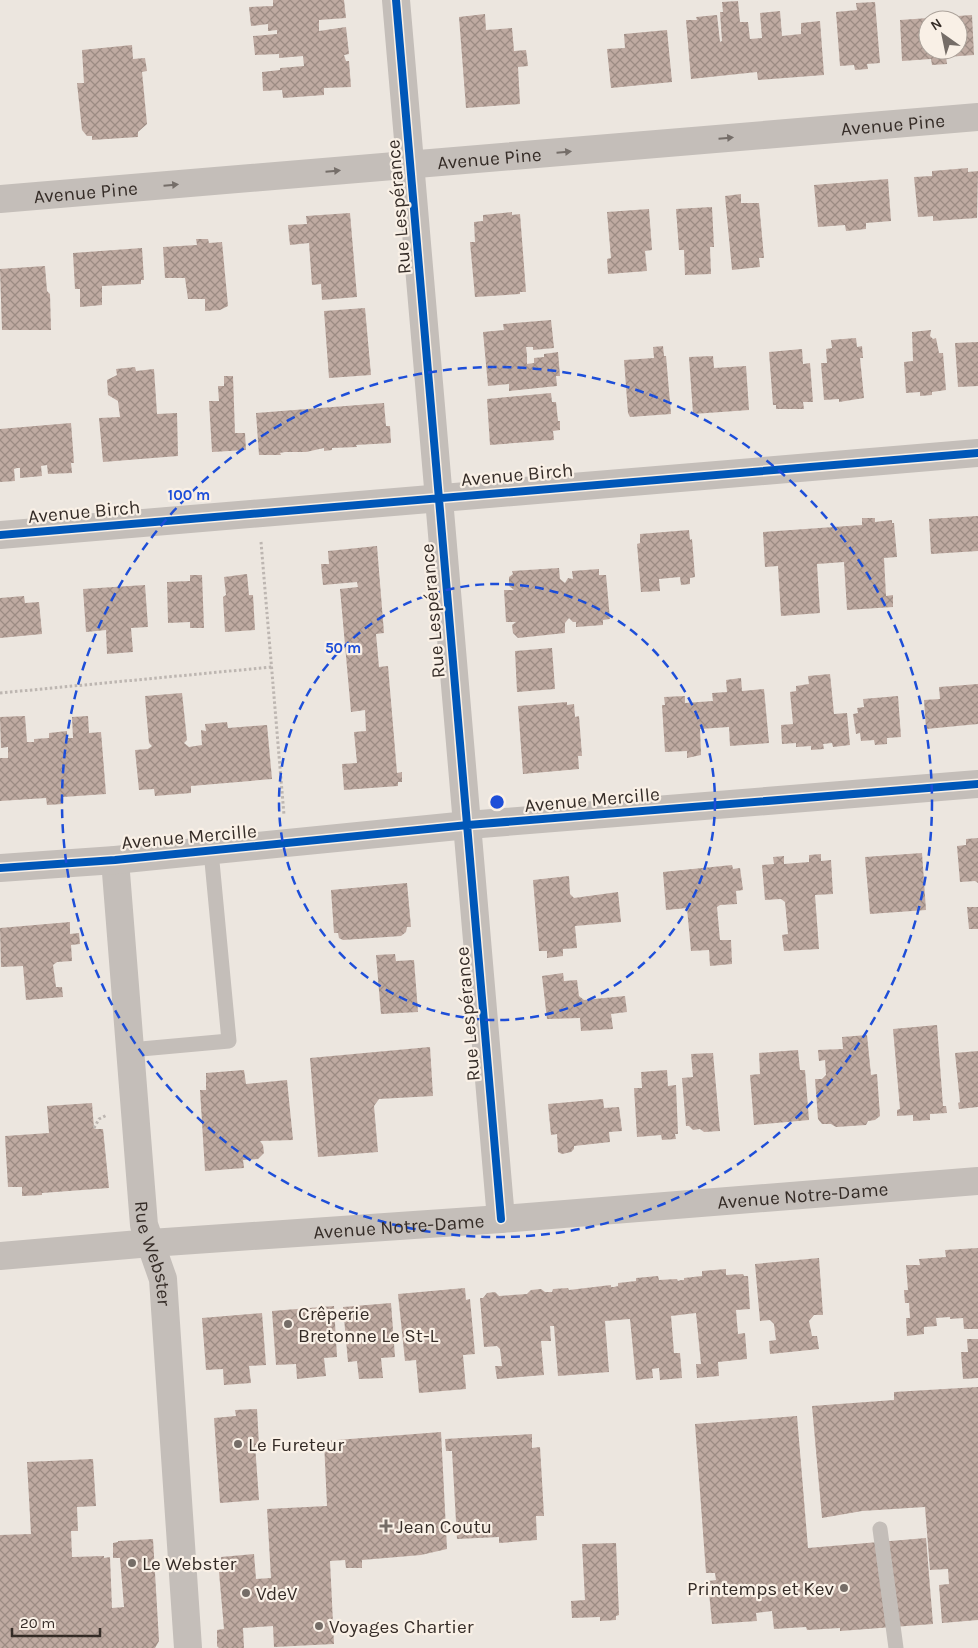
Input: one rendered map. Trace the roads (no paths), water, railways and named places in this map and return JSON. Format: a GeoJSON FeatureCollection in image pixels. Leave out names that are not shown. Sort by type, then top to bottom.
{"type":"FeatureCollection","features":[{"type":"Feature","properties":{"kind":"street","name":"Rue Lespérance"},"geometry":{"type":"LineString","coordinates":[[396,0],[501,1219]]}},
{"type":"Feature","properties":{"kind":"street","name":"Avenue Pine"},"geometry":{"type":"LineString","coordinates":[[0,199],[978,117]]}},
{"type":"Feature","properties":{"kind":"street","name":"Avenue Birch"},"geometry":{"type":"LineString","coordinates":[[0,534],[978,453]]}},
{"type":"Feature","properties":{"kind":"street","name":"Avenue Mercille"},"geometry":{"type":"LineString","coordinates":[[0,868],[115,860],[468,825],[978,784]]}},
{"type":"Feature","properties":{"kind":"street","name":"Rue Webster"},"geometry":{"type":"LineString","coordinates":[[115,860],[144,1225],[163,1279],[188,1648]]}},
{"type":"Feature","properties":{"kind":"street","name":"Avenue Notre-Dame"},"geometry":{"type":"LineString","coordinates":[[0,1256],[978,1181]]}},
{"type":"Feature","properties":{"kind":"lane"},"geometry":{"type":"LineString","coordinates":[[130,1050],[229,1041],[211,851]]}},
{"type":"Feature","properties":{"kind":"lane"},"geometry":{"type":"LineString","coordinates":[[880,1529],[896,1648]]}},
{"type":"Feature","properties":{"kind":"place","name":"Crêperie Bretonne Le St-L"},"geometry":{"type":"Point","coordinates":[288,1324]}},
{"type":"Feature","properties":{"kind":"place","name":"Le Fureteur"},"geometry":{"type":"Point","coordinates":[238,1444]}},
{"type":"Feature","properties":{"kind":"place","name":"Jean Coutu"},"geometry":{"type":"Point","coordinates":[386,1526]}},
{"type":"Feature","properties":{"kind":"place","name":"Le Webster"},"geometry":{"type":"Point","coordinates":[132,1563]}},
{"type":"Feature","properties":{"kind":"place","name":"Printemps et Kev"},"geometry":{"type":"Point","coordinates":[844,1588]}},
{"type":"Feature","properties":{"kind":"place","name":"VdeV"},"geometry":{"type":"Point","coordinates":[246,1593]}},
{"type":"Feature","properties":{"kind":"place","name":"Voyages Chartier"},"geometry":{"type":"Point","coordinates":[319,1626]}}]}
